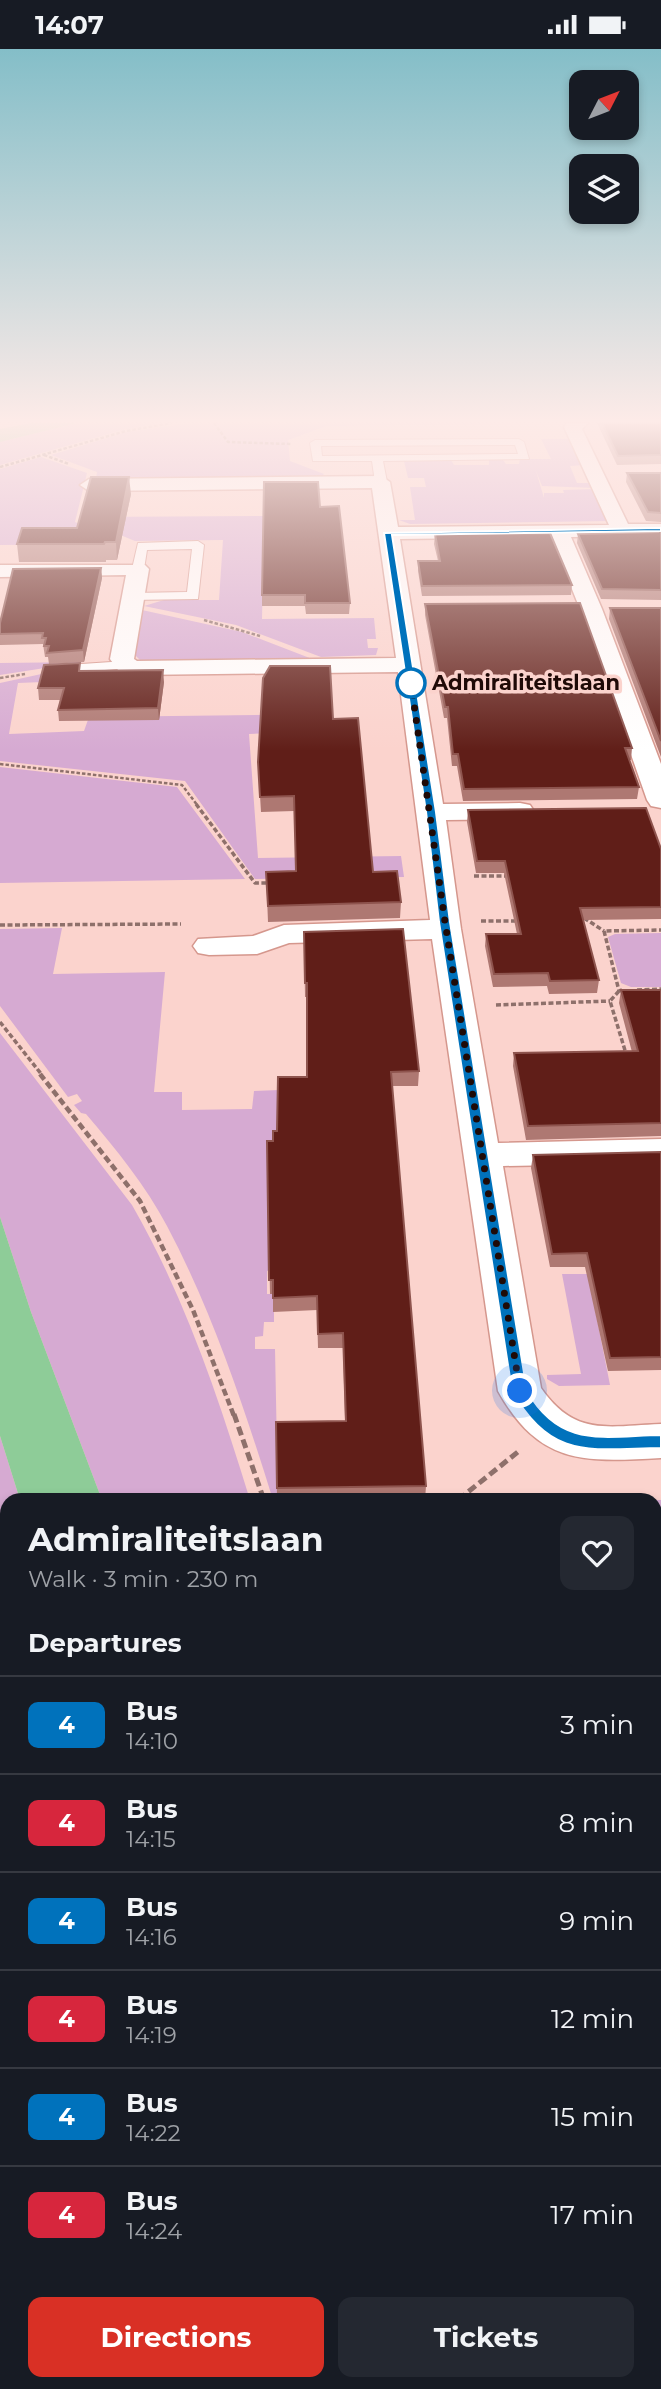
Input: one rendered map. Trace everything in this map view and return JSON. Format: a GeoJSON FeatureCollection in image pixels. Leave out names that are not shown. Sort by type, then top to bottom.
{"type":"FeatureCollection","features":[{"type":"Feature","properties":{"kind":"street"},"geometry":{"type":"LineString","coordinates":[[456,532],[388,533],[431,812],[445,925],[520,1391],[531,1411],[547,1428],[571,1440],[596,1443],[661,1441]]}},
{"type":"Feature","properties":{"kind":"street"},"geometry":{"type":"LineString","coordinates":[[559,532],[659,787]]}},
{"type":"Feature","properties":{"kind":"street"},"geometry":{"type":"LineString","coordinates":[[0,571],[138,569],[122,659],[125,665],[149,668],[408,666]]}},
{"type":"Feature","properties":{"kind":"street"},"geometry":{"type":"LineString","coordinates":[[562,604],[619,609]]}},
{"type":"Feature","properties":{"kind":"street"},"geometry":{"type":"LineString","coordinates":[[400,606],[427,606]]}},
{"type":"Feature","properties":{"kind":"street"},"geometry":{"type":"LineString","coordinates":[[431,812],[539,811]]}},
{"type":"Feature","properties":{"kind":"street"},"geometry":{"type":"LineString","coordinates":[[199,935],[257,945],[284,934],[445,925]]}},
{"type":"Feature","properties":{"kind":"street"},"geometry":{"type":"LineString","coordinates":[[484,1155],[661,1151]]}},
{"type":"Feature","properties":{"kind":"lane"},"geometry":{"type":"LineString","coordinates":[[133,597],[192,596],[198,545],[142,546],[138,569]]}},
{"type":"Feature","properties":{"kind":"lane"},"geometry":{"type":"LineString","coordinates":[[47,671],[125,665]]}},
{"type":"Feature","properties":{"kind":"path"},"geometry":{"type":"LineString","coordinates":[[0,764],[182,785],[255,883],[282,883]]}},
{"type":"Feature","properties":{"kind":"path"},"geometry":{"type":"LineString","coordinates":[[438,862],[462,862],[464,877],[519,876]]}},
{"type":"Feature","properties":{"kind":"path"},"geometry":{"type":"LineString","coordinates":[[582,909],[585,921],[604,931],[661,930]]}},
{"type":"Feature","properties":{"kind":"path"},"geometry":{"type":"LineString","coordinates":[[445,925],[529,921]]}},
{"type":"Feature","properties":{"kind":"path"},"geometry":{"type":"LineString","coordinates":[[0,925],[199,935]]}},
{"type":"Feature","properties":{"kind":"path"},"geometry":{"type":"LineString","coordinates":[[604,931],[620,991]]}},
{"type":"Feature","properties":{"kind":"path"},"geometry":{"type":"LineString","coordinates":[[459,1006],[610,1001],[620,991],[661,989]]}},
{"type":"Feature","properties":{"kind":"path"},"geometry":{"type":"LineString","coordinates":[[610,1001],[627,1059],[614,1060]]}},
{"type":"Feature","properties":{"kind":"path"},"geometry":{"type":"LineString","coordinates":[[0,1022],[140,1201],[157,1231],[207,1338],[262,1493]]}},
{"type":"Feature","properties":{"kind":"path"},"geometry":{"type":"LineString","coordinates":[[467,1493],[547,1428]]}},
{"type":"Feature","properties":{"kind":"shaded area"},"geometry":{"type":"Polygon","coordinates":[[[0,532],[99,532],[120,541],[120,544],[0,545],[0,532]]]}},
{"type":"Feature","properties":{"kind":"shaded area"},"geometry":{"type":"Polygon","coordinates":[[[113,532],[264,532],[262,619],[374,618],[376,639],[367,639],[368,648],[378,648],[376,655],[321,657],[236,625],[144,606],[164,600],[219,600],[223,540],[135,541],[113,532]]]}},
{"type":"Feature","properties":{"kind":"shaded area"},"geometry":{"type":"Polygon","coordinates":[[[142,610],[242,632],[320,662],[142,662],[135,655],[142,610]]]}},
{"type":"Feature","properties":{"kind":"shaded area"},"geometry":{"type":"Polygon","coordinates":[[[83,662],[0,675],[0,663],[83,662]]]}},
{"type":"Feature","properties":{"kind":"shaded area"},"geometry":{"type":"Polygon","coordinates":[[[46,673],[43,682],[18,683],[9,734],[84,731],[89,717],[326,714],[325,730],[249,734],[258,858],[401,856],[404,877],[255,879],[185,781],[0,761],[0,683],[46,673]]]}},
{"type":"Feature","properties":{"kind":"shaded area"},"geometry":{"type":"Polygon","coordinates":[[[0,767],[177,787],[245,879],[0,883],[0,767]]]}},
{"type":"Feature","properties":{"kind":"shaded area"},"geometry":{"type":"Polygon","coordinates":[[[62,928],[53,974],[165,972],[154,1092],[182,1092],[182,1110],[252,1109],[254,1091],[279,1090],[279,1134],[274,1155],[268,1155],[270,1270],[267,1271],[267,1294],[274,1294],[274,1322],[264,1322],[263,1336],[255,1337],[255,1349],[275,1349],[278,1493],[271,1493],[213,1326],[184,1259],[159,1211],[119,1154],[86,1114],[81,1113],[74,1105],[82,1101],[77,1094],[68,1097],[0,1006],[0,929],[62,928]]]}},
{"type":"Feature","properties":{"kind":"shaded area"},"geometry":{"type":"Polygon","coordinates":[[[661,933],[661,987],[631,987],[621,983],[608,937],[615,934],[661,933]]]}},
{"type":"Feature","properties":{"kind":"shaded area"},"geometry":{"type":"Polygon","coordinates":[[[0,1033],[132,1205],[151,1240],[199,1349],[248,1493],[99,1493],[31,1312],[0,1217],[0,1033]]]}},
{"type":"Feature","properties":{"kind":"shaded area"},"geometry":{"type":"Polygon","coordinates":[[[0,1217],[31,1312],[99,1493],[18,1493],[0,1436],[0,1217]]]}},
{"type":"Feature","properties":{"kind":"shaded area"},"geometry":{"type":"Polygon","coordinates":[[[562,1274],[588,1274],[610,1385],[559,1386],[547,1379],[547,1375],[581,1374],[562,1274]]]}},
{"type":"Feature","properties":{"kind":"shaded area"},"geometry":{"type":"Polygon","coordinates":[[[0,1436],[18,1493],[0,1493],[0,1436]]]}},
{"type":"Feature","properties":{"kind":"building"},"geometry":{"type":"Polygon","coordinates":[[[21,532],[118,532],[116,542],[104,544],[17,544],[21,532]]]}},
{"type":"Feature","properties":{"kind":"building"},"geometry":{"type":"Polygon","coordinates":[[[263,532],[342,532],[350,603],[305,603],[305,595],[262,595],[263,532]]]}},
{"type":"Feature","properties":{"kind":"building"},"geometry":{"type":"Polygon","coordinates":[[[661,532],[661,590],[602,589],[578,534],[661,532]]]}},
{"type":"Feature","properties":{"kind":"building"},"geometry":{"type":"Polygon","coordinates":[[[550,533],[572,585],[422,586],[418,561],[440,561],[435,534],[550,533]]]}},
{"type":"Feature","properties":{"kind":"building"},"geometry":{"type":"Polygon","coordinates":[[[101,568],[83,650],[47,653],[49,646],[44,646],[46,638],[42,638],[43,633],[0,634],[0,623],[13,569],[101,568]]]}},
{"type":"Feature","properties":{"kind":"building"},"geometry":{"type":"Polygon","coordinates":[[[580,603],[632,748],[625,748],[639,787],[464,789],[458,754],[453,754],[448,707],[445,707],[425,604],[580,603]]]}},
{"type":"Feature","properties":{"kind":"building"},"geometry":{"type":"Polygon","coordinates":[[[610,608],[661,608],[661,741],[610,608]]]}},
{"type":"Feature","properties":{"kind":"building"},"geometry":{"type":"Polygon","coordinates":[[[80,663],[79,671],[163,670],[158,708],[58,710],[64,688],[38,688],[44,665],[80,663]]]}},
{"type":"Feature","properties":{"kind":"building"},"geometry":{"type":"Polygon","coordinates":[[[270,666],[330,666],[333,719],[358,718],[373,872],[397,871],[401,902],[268,906],[266,872],[296,871],[294,796],[260,797],[258,762],[263,678],[270,666]]]}},
{"type":"Feature","properties":{"kind":"building"},"geometry":{"type":"Polygon","coordinates":[[[646,808],[661,849],[661,907],[580,908],[599,980],[550,981],[548,973],[494,974],[486,934],[521,934],[505,861],[477,861],[468,810],[646,808]]]}},
{"type":"Feature","properties":{"kind":"building"},"geometry":{"type":"Polygon","coordinates":[[[403,929],[419,1071],[391,1072],[426,1486],[277,1488],[276,1422],[346,1421],[343,1333],[318,1334],[317,1296],[273,1298],[273,1280],[269,1280],[267,1141],[273,1141],[273,1131],[277,1131],[278,1077],[307,1077],[304,932],[403,929]]]}},
{"type":"Feature","properties":{"kind":"building"},"geometry":{"type":"Polygon","coordinates":[[[621,990],[661,990],[661,1123],[528,1126],[514,1053],[638,1051],[621,990]]]}},
{"type":"Feature","properties":{"kind":"building"},"geometry":{"type":"Polygon","coordinates":[[[661,1152],[661,1357],[610,1358],[587,1253],[552,1254],[533,1155],[661,1152]]]}},
{"type":"Feature","properties":{"kind":"bus line","name":"4"},"geometry":{"type":"LineString","coordinates":[[461,532],[388,533],[445,922],[520,1391],[531,1411],[547,1428],[571,1440],[596,1443],[661,1441]]}},
{"type":"Feature","properties":{"kind":"place","name":"Admiraliteitslaan"},"geometry":{"type":"Point","coordinates":[411,683]}},
{"type":"Feature","properties":{"kind":"route"},"geometry":{"type":"LineString","coordinates":[[411,683],[445,922],[520,1391]]}}]}
